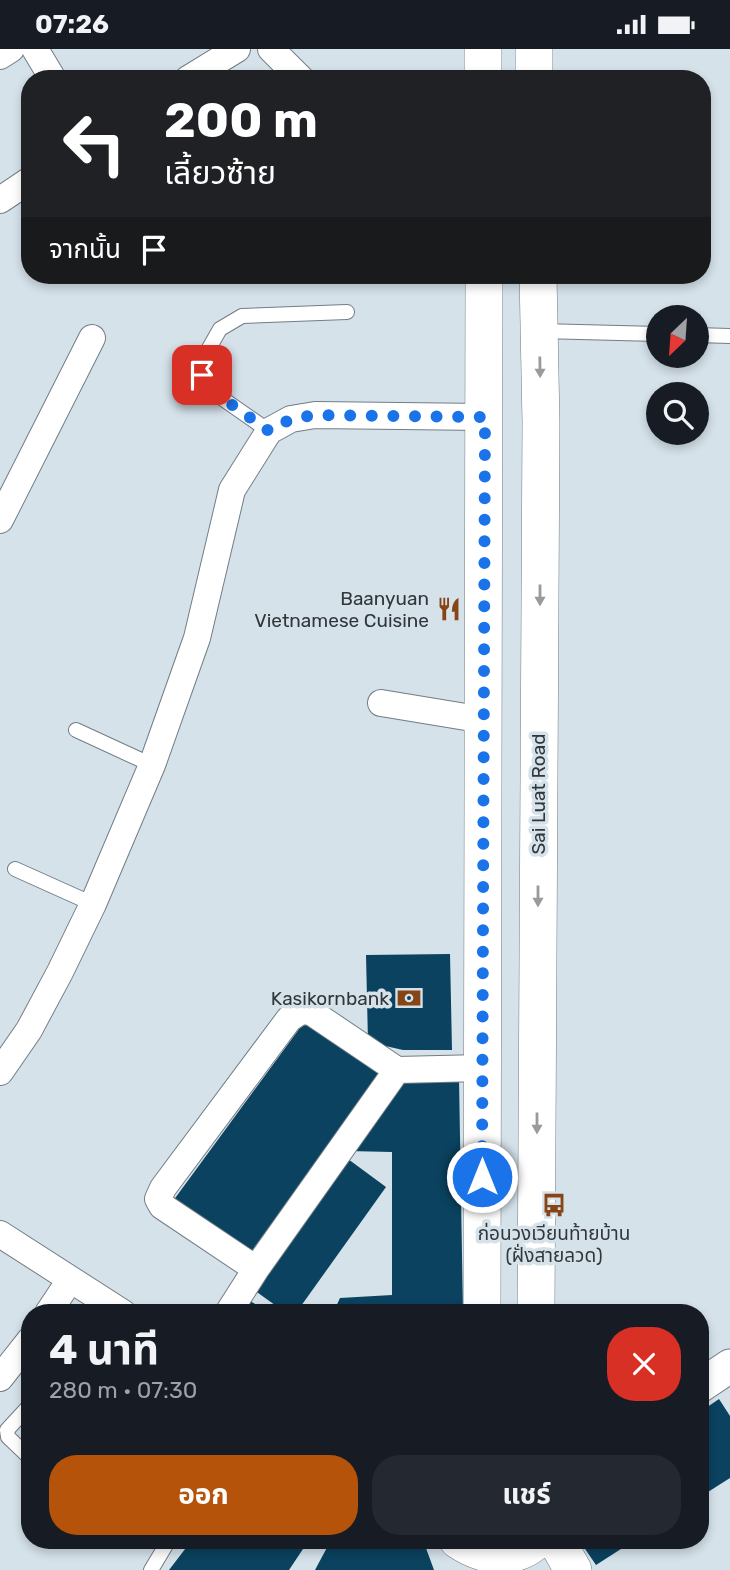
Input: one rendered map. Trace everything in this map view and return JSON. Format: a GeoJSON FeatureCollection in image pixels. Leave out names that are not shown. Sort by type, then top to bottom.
{"type":"FeatureCollection","features":[{"type":"Feature","properties":{"kind":"main road"},"geometry":{"type":"LineString","coordinates":[[483,49],[483,70]]}},
{"type":"Feature","properties":{"kind":"main road"},"geometry":{"type":"LineString","coordinates":[[534,49],[534,70]]}},
{"type":"Feature","properties":{"kind":"main road"},"geometry":{"type":"LineString","coordinates":[[482,1304],[484,284]]}},
{"type":"Feature","properties":{"kind":"main road","name":"Sai Luat Road"},"geometry":{"type":"LineString","coordinates":[[536,1304],[541,423],[538,284]]}},
{"type":"Feature","properties":{"kind":"main road"},"geometry":{"type":"LineString","coordinates":[[467,1553],[494,1556],[516,1553],[522,1549]]}},
{"type":"Feature","properties":{"kind":"main road"},"geometry":{"type":"LineString","coordinates":[[561,1549],[573,1570]]}},
{"type":"Feature","properties":{"kind":"street"},"geometry":{"type":"LineString","coordinates":[[0,56],[11,49]]}},
{"type":"Feature","properties":{"kind":"street"},"geometry":{"type":"LineString","coordinates":[[35,49],[47,70]]}},
{"type":"Feature","properties":{"kind":"street"},"geometry":{"type":"LineString","coordinates":[[203,70],[237,49]]}},
{"type":"Feature","properties":{"kind":"street"},"geometry":{"type":"LineString","coordinates":[[271,49],[291,70]]}},
{"type":"Feature","properties":{"kind":"street"},"geometry":{"type":"LineString","coordinates":[[0,200],[21,186]]}},
{"type":"Feature","properties":{"kind":"street"},"geometry":{"type":"LineString","coordinates":[[0,520],[92,338]]}},
{"type":"Feature","properties":{"kind":"street"},"geometry":{"type":"LineString","coordinates":[[0,1072],[41,1007],[93,905],[152,765],[197,638],[232,490],[269,431],[291,419],[315,415],[485,417]]}},
{"type":"Feature","properties":{"kind":"street"},"geometry":{"type":"LineString","coordinates":[[381,703],[484,720]]}},
{"type":"Feature","properties":{"kind":"street"},"geometry":{"type":"LineString","coordinates":[[256,1269],[162,1206],[159,1199],[163,1188],[289,1019],[301,1011],[311,1012],[397,1070],[482,1068]]}},
{"type":"Feature","properties":{"kind":"street"},"geometry":{"type":"LineString","coordinates":[[234,1304],[397,1070]]}},
{"type":"Feature","properties":{"kind":"street"},"geometry":{"type":"LineString","coordinates":[[0,1234],[109,1304]]}},
{"type":"Feature","properties":{"kind":"street"},"geometry":{"type":"LineString","coordinates":[[54,1304],[70,1280]]}},
{"type":"Feature","properties":{"kind":"street"},"geometry":{"type":"LineString","coordinates":[[0,1378],[21,1351]]}},
{"type":"Feature","properties":{"kind":"street"},"geometry":{"type":"LineString","coordinates":[[709,1380],[730,1366]]}},
{"type":"Feature","properties":{"kind":"lane"},"geometry":{"type":"LineString","coordinates":[[269,431],[214,392],[202,375],[208,350],[220,329],[242,316],[347,312]]}},
{"type":"Feature","properties":{"kind":"lane"},"geometry":{"type":"LineString","coordinates":[[539,331],[646,334]]}},
{"type":"Feature","properties":{"kind":"lane"},"geometry":{"type":"LineString","coordinates":[[709,335],[730,336]]}},
{"type":"Feature","properties":{"kind":"lane"},"geometry":{"type":"LineString","coordinates":[[76,730],[152,765]]}},
{"type":"Feature","properties":{"kind":"lane"},"geometry":{"type":"LineString","coordinates":[[15,869],[93,905]]}},
{"type":"Feature","properties":{"kind":"lane"},"geometry":{"type":"LineString","coordinates":[[21,1414],[7,1430],[8,1437],[21,1449]]}},
{"type":"Feature","properties":{"kind":"lane"},"geometry":{"type":"LineString","coordinates":[[151,1570],[164,1549]]}},
{"type":"Feature","properties":{"kind":"building","name":"Kasikornbank"},"geometry":{"type":"Polygon","coordinates":[[[450,954],[452,1050],[403,1050],[368,1042],[366,955],[450,954]]]}},
{"type":"Feature","properties":{"kind":"building"},"geometry":{"type":"Polygon","coordinates":[[[305,1021],[380,1075],[248,1256],[173,1201],[305,1021]]]}},
{"type":"Feature","properties":{"kind":"building"},"geometry":{"type":"Polygon","coordinates":[[[400,1077],[459,1078],[463,1304],[337,1304],[340,1298],[392,1295],[392,1152],[348,1151],[400,1077]]]}},
{"type":"Feature","properties":{"kind":"building"},"geometry":{"type":"Polygon","coordinates":[[[348,1159],[386,1187],[302,1304],[273,1304],[254,1290],[348,1159]]]}},
{"type":"Feature","properties":{"kind":"building"},"geometry":{"type":"Polygon","coordinates":[[[719,1399],[730,1416],[730,1478],[709,1491],[709,1406],[719,1399]]]}},
{"type":"Feature","properties":{"kind":"building"},"geometry":{"type":"Polygon","coordinates":[[[185,1549],[303,1549],[289,1570],[169,1570],[185,1549]]]}},
{"type":"Feature","properties":{"kind":"building"},"geometry":{"type":"Polygon","coordinates":[[[326,1549],[426,1549],[434,1570],[315,1570],[326,1549]]]}},
{"type":"Feature","properties":{"kind":"building"},"geometry":{"type":"Polygon","coordinates":[[[585,1549],[621,1549],[596,1565],[585,1549]]]}},
{"type":"Feature","properties":{"kind":"place","name":"Baanyuan Vietnamese Cuisine"},"geometry":{"type":"Point","coordinates":[449,609]}},
{"type":"Feature","properties":{"kind":"place","name":"Kasikornbank"},"geometry":{"type":"Point","coordinates":[409,998]}},
{"type":"Feature","properties":{"kind":"place","name":"ก่อนวงเวียนท้ายบ้าน (ฝั่งสายลวด)"},"geometry":{"type":"Point","coordinates":[554,1205]}},
{"type":"Feature","properties":{"kind":"route"},"geometry":{"type":"LineString","coordinates":[[202,375],[214,392],[269,431],[291,419],[315,415],[485,417],[482,1177]]}}]}
